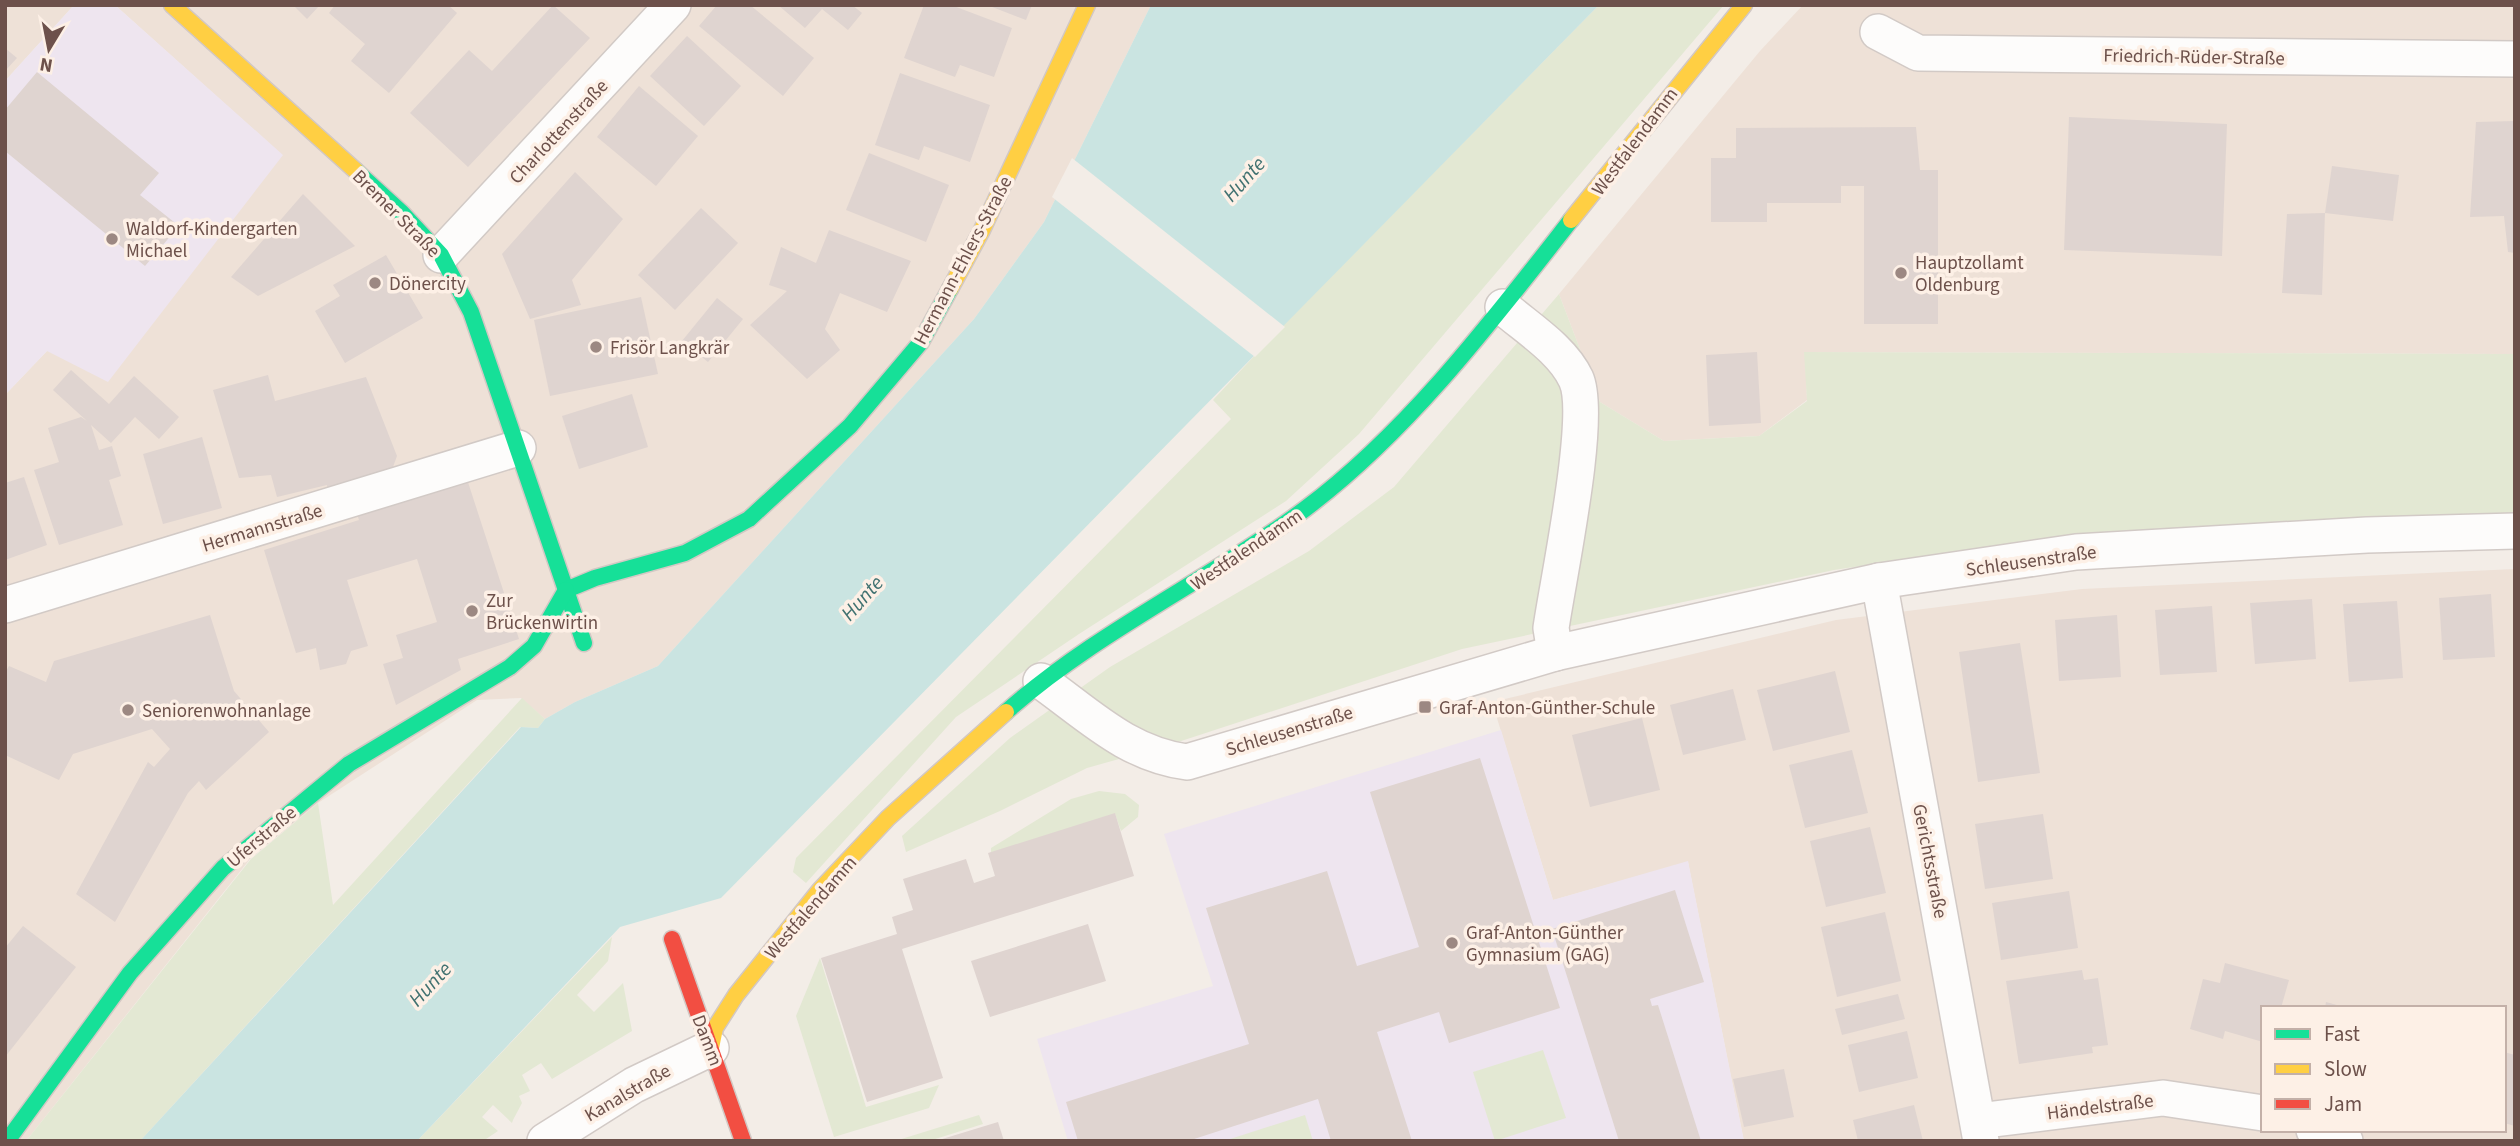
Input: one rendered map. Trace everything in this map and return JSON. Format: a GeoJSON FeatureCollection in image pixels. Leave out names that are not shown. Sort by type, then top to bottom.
{"type":"FeatureCollection","features":[{"type":"Feature","properties":{"kind":"street","name":"Bremer Straße"},"geometry":{"type":"LineString","coordinates":[[172,5],[402,213],[441,255],[471,312],[584,643]]}},
{"type":"Feature","properties":{"kind":"street","name":"Charlottenstraße"},"geometry":{"type":"LineString","coordinates":[[441,255],[673,5]]}},
{"type":"Feature","properties":{"kind":"street","name":"Hermann-Ehlers-Straße"},"geometry":{"type":"LineString","coordinates":[[566,590],[595,578],[685,553],[749,519],[850,426],[921,342],[982,230],[1087,5]]}},
{"type":"Feature","properties":{"kind":"street","name":"Westfalendamm"},"geometry":{"type":"LineString","coordinates":[[711,1048],[722,1016],[820,890],[888,818],[1041,681],[1238,556],[1309,506],[1406,418],[1503,307],[1676,86],[1744,5]]}},
{"type":"Feature","properties":{"kind":"street","name":"Friedrich-Rüder-Straße"},"geometry":{"type":"LineString","coordinates":[[1878,32],[1918,53],[2515,59]]}},
{"type":"Feature","properties":{"kind":"street"},"geometry":{"type":"LineString","coordinates":[[1503,307],[1554,350],[1576,379],[1583,419],[1551,628],[1555,653]]}},
{"type":"Feature","properties":{"kind":"street","name":"Hermannstraße"},"geometry":{"type":"LineString","coordinates":[[5,605],[518,447]]}},
{"type":"Feature","properties":{"kind":"street","name":"Schleusenstraße"},"geometry":{"type":"LineString","coordinates":[[1041,681],[1123,742],[1158,758],[1188,762],[1555,653],[1879,582],[2076,552],[2367,535],[2515,531]]}},
{"type":"Feature","properties":{"kind":"street","name":"Gerichtsstraße"},"geometry":{"type":"LineString","coordinates":[[1879,582],[1980,1131]]}},
{"type":"Feature","properties":{"kind":"street","name":"Uferstraße"},"geometry":{"type":"LineString","coordinates":[[7,1141],[149,949],[223,868],[349,764],[510,667],[534,646],[566,590]]}},
{"type":"Feature","properties":{"kind":"street","name":"Damm"},"geometry":{"type":"LineString","coordinates":[[672,939],[743,1141]]}},
{"type":"Feature","properties":{"kind":"street","name":"Kanalstraße"},"geometry":{"type":"LineString","coordinates":[[545,1141],[634,1085],[711,1048]]}},
{"type":"Feature","properties":{"kind":"street","name":"Händelstraße"},"geometry":{"type":"LineString","coordinates":[[1980,1131],[2163,1098],[2261,1113]]}},
{"type":"Feature","properties":{"kind":"street"},"geometry":{"type":"LineString","coordinates":[[2320,1132],[2345,1141]]}},
{"type":"Feature","properties":{"kind":"shaded area"},"geometry":{"type":"Polygon","coordinates":[[[5,5],[74,5],[5,81],[5,5]]]}},
{"type":"Feature","properties":{"kind":"shaded area","name":"Waldorf-Kindergarten Michael"},"geometry":{"type":"Polygon","coordinates":[[[74,5],[115,5],[283,155],[108,382],[47,351],[5,395],[5,81],[74,5]]]}},
{"type":"Feature","properties":{"kind":"shaded area"},"geometry":{"type":"Polygon","coordinates":[[[115,5],[1151,5],[1044,222],[974,319],[658,666],[575,702],[545,719],[521,698],[477,700],[318,803],[250,859],[26,1141],[5,1141],[5,395],[47,351],[282,155],[115,5]]]}},
{"type":"Feature","properties":{"kind":"shaded area"},"geometry":{"type":"Polygon","coordinates":[[[1803,5],[2515,5],[2515,354],[1805,352],[1807,400],[1759,436],[1664,441],[1600,402],[1559,294],[1760,51],[1803,5]]]}},
{"type":"Feature","properties":{"kind":"shaded area"},"geometry":{"type":"Polygon","coordinates":[[[2515,569],[2515,1141],[1744,1141],[1688,862],[1553,900],[1492,702],[1836,620],[2082,589],[2515,569]]]}},
{"type":"Feature","properties":{"kind":"shaded area","name":"Graf-Anton-Günther Gymnasium (GAG)"},"geometry":{"type":"Polygon","coordinates":[[[1501,730],[1553,900],[1688,861],[1744,1141],[1068,1141],[1037,1039],[1213,986],[1164,834],[1501,730]]]}},
{"type":"Feature","properties":{"kind":"green space"},"geometry":{"type":"Polygon","coordinates":[[[1599,5],[1724,5],[1359,434],[1286,501],[956,717],[806,883],[793,872],[796,858],[1231,419],[1213,400],[1289,319],[1599,5]]]}},
{"type":"Feature","properties":{"kind":"green space"},"geometry":{"type":"Polygon","coordinates":[[[1559,294],[1600,402],[1664,441],[1759,436],[1807,401],[1804,352],[2515,354],[2515,513],[2053,537],[1834,570],[1462,649],[1169,745],[1087,768],[1000,811],[906,852],[902,836],[1010,738],[1110,667],[1309,551],[1394,487],[1559,294]]]}},
{"type":"Feature","properties":{"kind":"green space"},"geometry":{"type":"Polygon","coordinates":[[[522,698],[545,719],[538,728],[520,727],[140,1141],[26,1141],[251,859],[318,803],[333,905],[522,698]]]}},
{"type":"Feature","properties":{"kind":"green space"},"geometry":{"type":"Polygon","coordinates":[[[1099,791],[1125,794],[1139,805],[1138,817],[1121,831],[1115,814],[991,853],[991,848],[1071,799],[1099,791]]]}},
{"type":"Feature","properties":{"kind":"green space"},"geometry":{"type":"Polygon","coordinates":[[[612,937],[608,961],[577,995],[594,1012],[623,983],[632,1031],[552,1079],[541,1063],[522,1075],[530,1091],[519,1096],[522,1103],[512,1123],[493,1105],[482,1117],[498,1131],[483,1141],[417,1141],[612,937]]]}},
{"type":"Feature","properties":{"kind":"green space"},"geometry":{"type":"Polygon","coordinates":[[[820,958],[866,1107],[939,1085],[929,1108],[834,1137],[796,1016],[820,958]]]}},
{"type":"Feature","properties":{"kind":"green space"},"geometry":{"type":"Polygon","coordinates":[[[1543,1050],[1566,1118],[1495,1141],[1473,1072],[1543,1050]]]}},
{"type":"Feature","properties":{"kind":"green space"},"geometry":{"type":"Polygon","coordinates":[[[979,1115],[983,1124],[929,1141],[895,1141],[979,1115]]]}},
{"type":"Feature","properties":{"kind":"green space"},"geometry":{"type":"Polygon","coordinates":[[[1305,1115],[1313,1141],[1224,1141],[1305,1115]]]}},
{"type":"Feature","properties":{"kind":"water","name":"Hunte"},"geometry":{"type":"Polygon","coordinates":[[[1151,5],[1599,5],[721,898],[620,927],[417,1141],[140,1141],[521,727],[538,728],[545,719],[575,702],[658,666],[974,319],[1044,222],[1151,5]]]}},
{"type":"Feature","properties":{"kind":"pier"},"geometry":{"type":"Polygon","coordinates":[[[1072,158],[1285,327],[1255,357],[1052,197],[1072,158]]]}},
{"type":"Feature","properties":{"kind":"building"},"geometry":{"type":"Polygon","coordinates":[[[293,5],[320,5],[307,19],[293,5]]]}},
{"type":"Feature","properties":{"kind":"building"},"geometry":{"type":"Polygon","coordinates":[[[335,5],[448,5],[457,13],[389,93],[351,61],[365,44],[329,13],[335,5]]]}},
{"type":"Feature","properties":{"kind":"building"},"geometry":{"type":"Polygon","coordinates":[[[553,5],[590,38],[468,167],[410,113],[469,50],[492,71],[553,5]]]}},
{"type":"Feature","properties":{"kind":"building"},"geometry":{"type":"Polygon","coordinates":[[[717,5],[750,5],[814,58],[783,96],[699,26],[717,5]]]}},
{"type":"Feature","properties":{"kind":"building"},"geometry":{"type":"Polygon","coordinates":[[[778,5],[852,5],[862,13],[848,30],[822,9],[805,28],[778,5]]]}},
{"type":"Feature","properties":{"kind":"building"},"geometry":{"type":"Polygon","coordinates":[[[924,5],[951,5],[1012,28],[994,77],[960,65],[955,77],[904,58],[924,5]]]}},
{"type":"Feature","properties":{"kind":"building"},"geometry":{"type":"Polygon","coordinates":[[[987,5],[1032,5],[1026,20],[987,5]]]}},
{"type":"Feature","properties":{"kind":"building"},"geometry":{"type":"Polygon","coordinates":[[[687,36],[741,86],[704,126],[650,76],[687,36]]]}},
{"type":"Feature","properties":{"kind":"building"},"geometry":{"type":"Polygon","coordinates":[[[5,48],[17,58],[5,71],[5,48]]]}},
{"type":"Feature","properties":{"kind":"building"},"geometry":{"type":"Polygon","coordinates":[[[37,72],[159,173],[140,195],[179,226],[145,266],[5,151],[5,110],[37,72]]]}},
{"type":"Feature","properties":{"kind":"building"},"geometry":{"type":"Polygon","coordinates":[[[900,73],[990,105],[970,162],[924,146],[919,160],[875,145],[900,73]]]}},
{"type":"Feature","properties":{"kind":"building"},"geometry":{"type":"Polygon","coordinates":[[[639,86],[698,136],[656,186],[597,137],[639,86]]]}},
{"type":"Feature","properties":{"kind":"building"},"geometry":{"type":"Polygon","coordinates":[[[2069,117],[2227,124],[2222,256],[2064,250],[2069,117]]]}},
{"type":"Feature","properties":{"kind":"building"},"geometry":{"type":"Polygon","coordinates":[[[2515,121],[2515,253],[2508,252],[2504,216],[2470,217],[2476,122],[2515,121]]]}},
{"type":"Feature","properties":{"kind":"building","name":"Hauptzollamt Oldenburg"},"geometry":{"type":"Polygon","coordinates":[[[1916,127],[1920,170],[1938,170],[1938,324],[1864,324],[1864,186],[1841,186],[1841,203],[1767,203],[1767,222],[1711,222],[1711,158],[1736,158],[1736,128],[1916,127]]]}},
{"type":"Feature","properties":{"kind":"building"},"geometry":{"type":"Polygon","coordinates":[[[869,153],[949,185],[926,242],[846,210],[869,153]]]}},
{"type":"Feature","properties":{"kind":"building"},"geometry":{"type":"Polygon","coordinates":[[[2332,166],[2399,175],[2393,221],[2325,213],[2332,166]]]}},
{"type":"Feature","properties":{"kind":"building"},"geometry":{"type":"Polygon","coordinates":[[[575,172],[623,219],[572,280],[581,305],[530,319],[502,254],[575,172]]]}},
{"type":"Feature","properties":{"kind":"building"},"geometry":{"type":"Polygon","coordinates":[[[303,194],[355,246],[258,296],[231,277],[303,194]]]}},
{"type":"Feature","properties":{"kind":"building"},"geometry":{"type":"Polygon","coordinates":[[[701,208],[738,243],[675,310],[638,275],[701,208]]]}},
{"type":"Feature","properties":{"kind":"building"},"geometry":{"type":"Polygon","coordinates":[[[2325,213],[2322,295],[2282,293],[2287,214],[2325,213]]]}},
{"type":"Feature","properties":{"kind":"building"},"geometry":{"type":"Polygon","coordinates":[[[829,230],[911,261],[887,312],[840,293],[825,329],[840,350],[807,379],[750,325],[787,291],[769,285],[781,247],[816,263],[829,230]]]}},
{"type":"Feature","properties":{"kind":"building"},"geometry":{"type":"Polygon","coordinates":[[[386,255],[423,318],[345,363],[315,311],[340,296],[333,285],[386,255]]]}},
{"type":"Feature","properties":{"kind":"building","name":"Frisör Langkrär"},"geometry":{"type":"Polygon","coordinates":[[[641,297],[658,374],[550,396],[534,320],[641,297]]]}},
{"type":"Feature","properties":{"kind":"building"},"geometry":{"type":"Polygon","coordinates":[[[717,298],[743,319],[708,362],[682,341],[717,298]]]}},
{"type":"Feature","properties":{"kind":"building"},"geometry":{"type":"Polygon","coordinates":[[[1757,352],[1761,423],[1709,426],[1706,355],[1757,352]]]}},
{"type":"Feature","properties":{"kind":"building"},"geometry":{"type":"Polygon","coordinates":[[[71,370],[109,404],[134,376],[179,417],[159,439],[135,417],[111,443],[91,425],[99,450],[112,446],[121,476],[109,480],[123,525],[59,545],[34,470],[59,462],[48,428],[81,417],[87,421],[53,390],[71,370]]]}},
{"type":"Feature","properties":{"kind":"building"},"geometry":{"type":"Polygon","coordinates":[[[268,375],[275,401],[366,377],[397,456],[387,483],[329,499],[327,485],[277,497],[271,475],[239,478],[213,390],[268,375]]]}},
{"type":"Feature","properties":{"kind":"building"},"geometry":{"type":"Polygon","coordinates":[[[632,394],[648,447],[579,469],[562,416],[632,394]]]}},
{"type":"Feature","properties":{"kind":"building"},"geometry":{"type":"Polygon","coordinates":[[[202,437],[222,508],[163,524],[143,454],[202,437]]]}},
{"type":"Feature","properties":{"kind":"building"},"geometry":{"type":"Polygon","coordinates":[[[465,473],[519,639],[458,659],[461,670],[396,705],[383,664],[403,658],[396,635],[437,622],[417,559],[347,580],[368,646],[351,651],[346,664],[320,670],[316,648],[296,653],[264,550],[359,520],[355,508],[465,473]]]}},
{"type":"Feature","properties":{"kind":"building"},"geometry":{"type":"Polygon","coordinates":[[[24,477],[47,545],[5,560],[5,483],[24,477]]]}},
{"type":"Feature","properties":{"kind":"building"},"geometry":{"type":"Polygon","coordinates":[[[2491,594],[2495,657],[2443,660],[2439,598],[2491,594]]]}},
{"type":"Feature","properties":{"kind":"building"},"geometry":{"type":"Polygon","coordinates":[[[2312,599],[2316,659],[2255,664],[2250,603],[2312,599]]]}},
{"type":"Feature","properties":{"kind":"building"},"geometry":{"type":"Polygon","coordinates":[[[2397,601],[2403,678],[2349,682],[2343,604],[2397,601]]]}},
{"type":"Feature","properties":{"kind":"building"},"geometry":{"type":"Polygon","coordinates":[[[2212,606],[2217,672],[2160,675],[2155,610],[2212,606]]]}},
{"type":"Feature","properties":{"kind":"building","name":"Seniorenwohnanlage"},"geometry":{"type":"Polygon","coordinates":[[[210,615],[234,691],[269,732],[206,790],[199,781],[188,793],[115,922],[76,894],[148,762],[154,767],[170,749],[152,729],[73,754],[59,780],[5,755],[5,673],[9,666],[46,682],[54,661],[210,615]]]}},
{"type":"Feature","properties":{"kind":"building"},"geometry":{"type":"Polygon","coordinates":[[[2117,615],[2121,677],[2059,681],[2055,620],[2117,615]]]}},
{"type":"Feature","properties":{"kind":"building"},"geometry":{"type":"Polygon","coordinates":[[[2020,643],[2040,773],[1978,782],[1959,652],[2020,643]]]}},
{"type":"Feature","properties":{"kind":"building"},"geometry":{"type":"Polygon","coordinates":[[[1835,671],[1850,732],[1773,751],[1757,690],[1835,671]]]}},
{"type":"Feature","properties":{"kind":"building"},"geometry":{"type":"Polygon","coordinates":[[[1733,689],[1746,740],[1683,755],[1670,705],[1733,689]]]}},
{"type":"Feature","properties":{"kind":"building"},"geometry":{"type":"Polygon","coordinates":[[[1642,718],[1660,790],[1590,807],[1572,735],[1642,718]]]}},
{"type":"Feature","properties":{"kind":"building"},"geometry":{"type":"Polygon","coordinates":[[[1852,750],[1868,813],[1805,828],[1789,765],[1852,750]]]}},
{"type":"Feature","properties":{"kind":"building"},"geometry":{"type":"Polygon","coordinates":[[[1480,758],[1560,1008],[1449,1043],[1439,1012],[1377,1032],[1412,1141],[1331,1141],[1318,1099],[1188,1141],[1078,1141],[1066,1102],[1249,1044],[1206,908],[1327,871],[1357,966],[1419,947],[1370,792],[1480,758]]]}},
{"type":"Feature","properties":{"kind":"building"},"geometry":{"type":"Polygon","coordinates":[[[1115,813],[1134,876],[902,949],[943,1078],[867,1102],[821,958],[897,934],[892,917],[913,910],[903,879],[966,859],[974,883],[995,876],[988,853],[1115,813]]]}},
{"type":"Feature","properties":{"kind":"building"},"geometry":{"type":"Polygon","coordinates":[[[2043,814],[2053,879],[1985,889],[1975,824],[2043,814]]]}},
{"type":"Feature","properties":{"kind":"building"},"geometry":{"type":"Polygon","coordinates":[[[1870,827],[1886,893],[1826,907],[1810,841],[1870,827]]]}},
{"type":"Feature","properties":{"kind":"building"},"geometry":{"type":"Polygon","coordinates":[[[1675,890],[1704,982],[1650,999],[1652,1006],[1658,1005],[1701,1141],[1619,1141],[1552,929],[1675,890]]]}},
{"type":"Feature","properties":{"kind":"building"},"geometry":{"type":"Polygon","coordinates":[[[2069,891],[2078,948],[2001,960],[1992,903],[2069,891]]]}},
{"type":"Feature","properties":{"kind":"building"},"geometry":{"type":"Polygon","coordinates":[[[1885,912],[1901,981],[1837,997],[1821,927],[1885,912]]]}},
{"type":"Feature","properties":{"kind":"building"},"geometry":{"type":"Polygon","coordinates":[[[1088,924],[1106,981],[990,1017],[971,961],[1088,924]]]}},
{"type":"Feature","properties":{"kind":"building"},"geometry":{"type":"Polygon","coordinates":[[[23,926],[76,967],[5,1057],[5,948],[23,926]]]}},
{"type":"Feature","properties":{"kind":"building"},"geometry":{"type":"Polygon","coordinates":[[[2225,963],[2289,980],[2282,1006],[2261,1006],[2261,1041],[2225,1031],[2223,1039],[2190,1029],[2203,979],[2220,983],[2225,963]]]}},
{"type":"Feature","properties":{"kind":"building"},"geometry":{"type":"Polygon","coordinates":[[[2082,970],[2084,980],[2098,978],[2108,1045],[2092,1047],[2093,1053],[2019,1064],[2006,981],[2082,970]]]}},
{"type":"Feature","properties":{"kind":"building"},"geometry":{"type":"Polygon","coordinates":[[[1898,994],[1905,1019],[1842,1035],[1835,1009],[1898,994]]]}},
{"type":"Feature","properties":{"kind":"building"},"geometry":{"type":"Polygon","coordinates":[[[1907,1031],[1918,1078],[1859,1092],[1848,1045],[1907,1031]]]}},
{"type":"Feature","properties":{"kind":"building"},"geometry":{"type":"Polygon","coordinates":[[[2506,1053],[2515,1055],[2515,1126],[2506,1124],[2506,1053]]]}},
{"type":"Feature","properties":{"kind":"building"},"geometry":{"type":"Polygon","coordinates":[[[1784,1069],[1794,1117],[1744,1127],[1733,1079],[1784,1069]]]}},
{"type":"Feature","properties":{"kind":"building"},"geometry":{"type":"Polygon","coordinates":[[[1914,1105],[1923,1141],[1858,1141],[1853,1120],[1914,1105]]]}},
{"type":"Feature","properties":{"kind":"building"},"geometry":{"type":"Polygon","coordinates":[[[998,1122],[1004,1141],[939,1140],[998,1122]]]}},
{"type":"Feature","properties":{"kind":"traffic: fast"},"geometry":{"type":"LineString","coordinates":[[356,171],[402,213],[441,255],[471,312],[584,643]]}},
{"type":"Feature","properties":{"kind":"traffic: fast"},"geometry":{"type":"LineString","coordinates":[[1006,712],[1077,657],[1268,535],[1343,479],[1414,410],[1447,373],[1571,220]]}},
{"type":"Feature","properties":{"kind":"traffic: fast"},"geometry":{"type":"LineString","coordinates":[[566,590],[595,578],[685,553],[749,519],[850,426],[921,342],[950,289]]}},
{"type":"Feature","properties":{"kind":"traffic: fast"},"geometry":{"type":"LineString","coordinates":[[7,1141],[130,973],[223,868],[349,764],[510,667],[534,646],[566,590]]}},
{"type":"Feature","properties":{"kind":"traffic: slow"},"geometry":{"type":"LineString","coordinates":[[172,5],[356,171]]}},
{"type":"Feature","properties":{"kind":"traffic: slow"},"geometry":{"type":"LineString","coordinates":[[950,289],[982,230],[1087,5]]}},
{"type":"Feature","properties":{"kind":"traffic: slow"},"geometry":{"type":"LineString","coordinates":[[1571,220],[1744,5]]}},
{"type":"Feature","properties":{"kind":"traffic: slow"},"geometry":{"type":"LineString","coordinates":[[711,1048],[715,1028],[736,995],[820,890],[888,818],[1006,712]]}},
{"type":"Feature","properties":{"kind":"traffic: jam"},"geometry":{"type":"LineString","coordinates":[[672,939],[743,1141]]}},
{"type":"Feature","properties":{"kind":"place","name":"Waldorf-Kindergarten Michael"},"geometry":{"type":"Point","coordinates":[112,239]}},
{"type":"Feature","properties":{"kind":"place","name":"Hauptzollamt Oldenburg"},"geometry":{"type":"Point","coordinates":[1901,273]}},
{"type":"Feature","properties":{"kind":"place","name":"Dönercity"},"geometry":{"type":"Point","coordinates":[375,283]}},
{"type":"Feature","properties":{"kind":"place","name":"Frisör Langkrär"},"geometry":{"type":"Point","coordinates":[596,347]}},
{"type":"Feature","properties":{"kind":"place","name":"Zur Brückenwirtin"},"geometry":{"type":"Point","coordinates":[472,611]}},
{"type":"Feature","properties":{"kind":"place","name":"Graf-Anton-Günther-Schule"},"geometry":{"type":"Point","coordinates":[1425,707]}},
{"type":"Feature","properties":{"kind":"place","name":"Seniorenwohnanlage"},"geometry":{"type":"Point","coordinates":[128,710]}},
{"type":"Feature","properties":{"kind":"place","name":"Graf-Anton-Günther Gymnasium (GAG)"},"geometry":{"type":"Point","coordinates":[1452,943]}}]}
